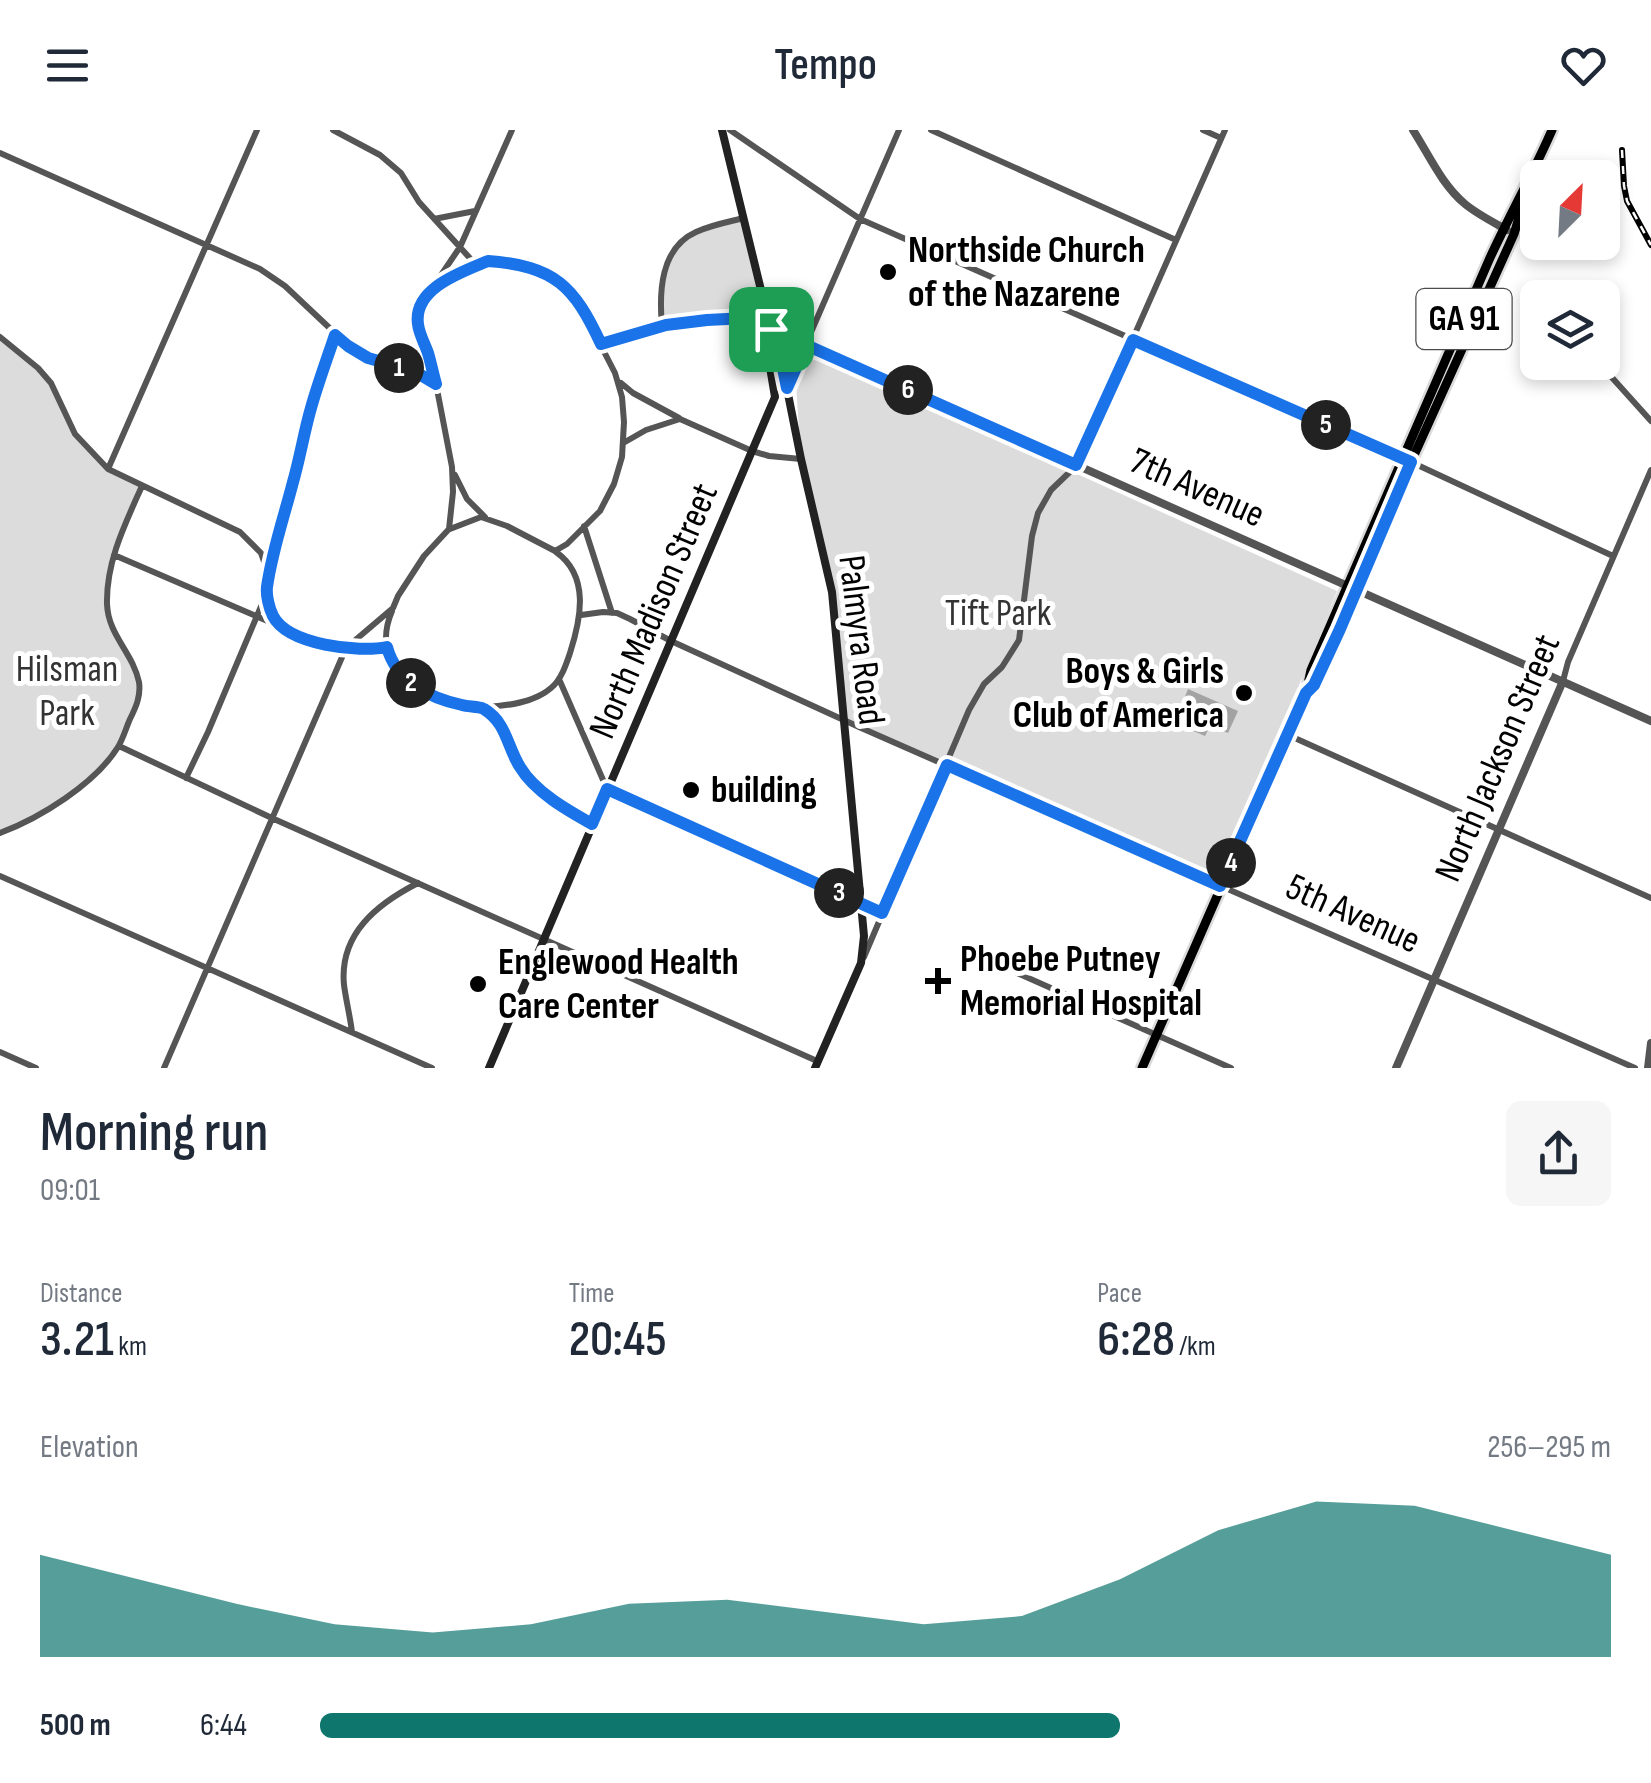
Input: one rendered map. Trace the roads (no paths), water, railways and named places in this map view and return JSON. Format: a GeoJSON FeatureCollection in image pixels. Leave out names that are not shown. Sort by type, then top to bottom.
{"type":"FeatureCollection","features":[{"type":"Feature","properties":{"kind":"main road","name":"Palmyra Road"},"geometry":{"type":"LineString","coordinates":[[722,130],[779,349],[832,592],[864,936],[861,962]]}},
{"type":"Feature","properties":{"kind":"main road","name":"GA 91"},"geometry":{"type":"LineString","coordinates":[[1539,160],[1552,130]]}},
{"type":"Feature","properties":{"kind":"main road","name":"GA 91"},"geometry":{"type":"LineString","coordinates":[[1142,1068],[1306,693],[1320,673],[1352,587],[1504,228],[1520,200]]}},
{"type":"Feature","properties":{"kind":"main road","name":"GA 91"},"geometry":{"type":"LineString","coordinates":[[1408,460],[1520,214]]}},
{"type":"Feature","properties":{"kind":"main road","name":"Palmyra Road"},"geometry":{"type":"LineString","coordinates":[[771,329],[767,349],[775,397]]}},
{"type":"Feature","properties":{"kind":"main road","name":"North Madison Street"},"geometry":{"type":"LineString","coordinates":[[489,1068],[775,397]]}},
{"type":"Feature","properties":{"kind":"main road"},"geometry":{"type":"LineString","coordinates":[[816,1065],[861,962]]}},
{"type":"Feature","properties":{"kind":"street"},"geometry":{"type":"LineString","coordinates":[[108,469],[257,130]]}},
{"type":"Feature","properties":{"kind":"street"},"geometry":{"type":"LineString","coordinates":[[333,130],[402,173],[418,202],[477,266]]}},
{"type":"Feature","properties":{"kind":"street"},"geometry":{"type":"LineString","coordinates":[[449,529],[452,467],[428,351],[418,327],[418,309],[460,247],[512,130]]}},
{"type":"Feature","properties":{"kind":"street"},"geometry":{"type":"LineString","coordinates":[[730,130],[860,219],[1408,460],[1613,556]]}},
{"type":"Feature","properties":{"kind":"street"},"geometry":{"type":"LineString","coordinates":[[787,388],[900,130]]}},
{"type":"Feature","properties":{"kind":"street"},"geometry":{"type":"LineString","coordinates":[[930,130],[1176,240]]}},
{"type":"Feature","properties":{"kind":"street"},"geometry":{"type":"LineString","coordinates":[[861,962],[977,695],[1018,643],[1035,520],[1051,490],[1076,465],[1223,134],[1203,130]]}},
{"type":"Feature","properties":{"kind":"street"},"geometry":{"type":"LineString","coordinates":[[1413,130],[1456,196],[1514,234]]}},
{"type":"Feature","properties":{"kind":"street"},"geometry":{"type":"LineString","coordinates":[[0,153],[260,269],[307,305],[348,346],[368,358],[414,371],[436,384]]}},
{"type":"Feature","properties":{"kind":"street"},"geometry":{"type":"LineString","coordinates":[[434,219],[477,211]]}},
{"type":"Feature","properties":{"kind":"street"},"geometry":{"type":"LineString","coordinates":[[662,326],[662,282],[670,256],[696,232],[745,218]]}},
{"type":"Feature","properties":{"kind":"street"},"geometry":{"type":"LineString","coordinates":[[425,297],[449,278],[488,261],[520,264],[562,282],[579,303],[601,344],[622,397],[624,442],[614,484],[600,511],[555,552]]}},
{"type":"Feature","properties":{"kind":"street","name":"7th Avenue"},"geometry":{"type":"LineString","coordinates":[[601,344],[662,326],[747,318],[1651,721]]}},
{"type":"Feature","properties":{"kind":"street"},"geometry":{"type":"LineString","coordinates":[[186,778],[257,617],[310,408],[335,335]]}},
{"type":"Feature","properties":{"kind":"street"},"geometry":{"type":"LineString","coordinates":[[0,337],[52,382],[75,434],[108,469],[246,537],[261,553],[269,579]]}},
{"type":"Feature","properties":{"kind":"street"},"geometry":{"type":"LineString","coordinates":[[618,380],[680,418],[752,451],[800,459]]}},
{"type":"Feature","properties":{"kind":"street"},"geometry":{"type":"LineString","coordinates":[[1614,380],[1651,421]]}},
{"type":"Feature","properties":{"kind":"street"},"geometry":{"type":"LineString","coordinates":[[624,442],[680,418]]}},
{"type":"Feature","properties":{"kind":"street"},"geometry":{"type":"LineString","coordinates":[[452,467],[467,499],[486,518],[555,552],[571,567],[580,595],[580,615],[558,679],[546,692],[532,698],[482,708],[458,704],[415,686],[398,670],[387,647],[386,628],[398,596],[424,556],[449,529],[486,518]]}},
{"type":"Feature","properties":{"kind":"street","name":"North Jackson Street"},"geometry":{"type":"LineString","coordinates":[[1396,1068],[1651,470]]}},
{"type":"Feature","properties":{"kind":"street"},"geometry":{"type":"LineString","coordinates":[[0,834],[36,815],[94,775],[119,746],[138,700],[136,674],[108,616],[108,587],[121,532],[142,486]]}},
{"type":"Feature","properties":{"kind":"street"},"geometry":{"type":"LineString","coordinates":[[584,526],[612,613]]}},
{"type":"Feature","properties":{"kind":"street"},"geometry":{"type":"LineString","coordinates":[[114,555],[318,644],[371,650],[387,647]]}},
{"type":"Feature","properties":{"kind":"street"},"geometry":{"type":"LineString","coordinates":[[266,590],[274,616],[284,628]]}},
{"type":"Feature","properties":{"kind":"street"},"geometry":{"type":"LineString","coordinates":[[164,1068],[346,648],[393,608]]}},
{"type":"Feature","properties":{"kind":"street","name":"5th Avenue"},"geometry":{"type":"LineString","coordinates":[[580,615],[612,613],[630,619],[844,719],[1635,1068]]}},
{"type":"Feature","properties":{"kind":"street"},"geometry":{"type":"LineString","coordinates":[[558,679],[607,789],[882,913]]}},
{"type":"Feature","properties":{"kind":"street"},"geometry":{"type":"LineString","coordinates":[[482,708],[506,731],[518,765],[532,783],[592,824]]}},
{"type":"Feature","properties":{"kind":"street"},"geometry":{"type":"LineString","coordinates":[[1288,735],[1651,898]]}},
{"type":"Feature","properties":{"kind":"street"},"geometry":{"type":"LineString","coordinates":[[119,746],[816,1065]]}},
{"type":"Feature","properties":{"kind":"street"},"geometry":{"type":"LineString","coordinates":[[0,876],[432,1068]]}},
{"type":"Feature","properties":{"kind":"street"},"geometry":{"type":"LineString","coordinates":[[352,1033],[344,986],[350,943],[371,914],[418,884]]}},
{"type":"Feature","properties":{"kind":"street"},"geometry":{"type":"LineString","coordinates":[[1017,973],[1231,1068]]}},
{"type":"Feature","properties":{"kind":"street"},"geometry":{"type":"LineString","coordinates":[[1648,1068],[1651,1043]]}},
{"type":"Feature","properties":{"kind":"street"},"geometry":{"type":"LineString","coordinates":[[0,1052],[36,1068]]}},
{"type":"Feature","properties":{"kind":"railway"},"geometry":{"type":"LineString","coordinates":[[1622,150],[1627,201],[1651,245]]}},
{"type":"Feature","properties":{"kind":"place","name":"Northside Church of the Nazarene"},"geometry":{"type":"Point","coordinates":[888,272]}},
{"type":"Feature","properties":{"kind":"place","name":"Boys & Girls Club of America"},"geometry":{"type":"Point","coordinates":[1244,693]}},
{"type":"Feature","properties":{"kind":"place","name":"building"},"geometry":{"type":"Point","coordinates":[691,790]}},
{"type":"Feature","properties":{"kind":"place","name":"Phoebe Putney Memorial Hospital"},"geometry":{"type":"Point","coordinates":[938,981]}},
{"type":"Feature","properties":{"kind":"place","name":"Englewood Health Care Center"},"geometry":{"type":"Point","coordinates":[478,984]}},
{"type":"Feature","properties":{"kind":"park label","name":"Tift Park"},"geometry":{"type":"Point","coordinates":[998,613]}},
{"type":"Feature","properties":{"kind":"park label","name":"Hilsman Park"},"geometry":{"type":"Point","coordinates":[67,691]}}]}
